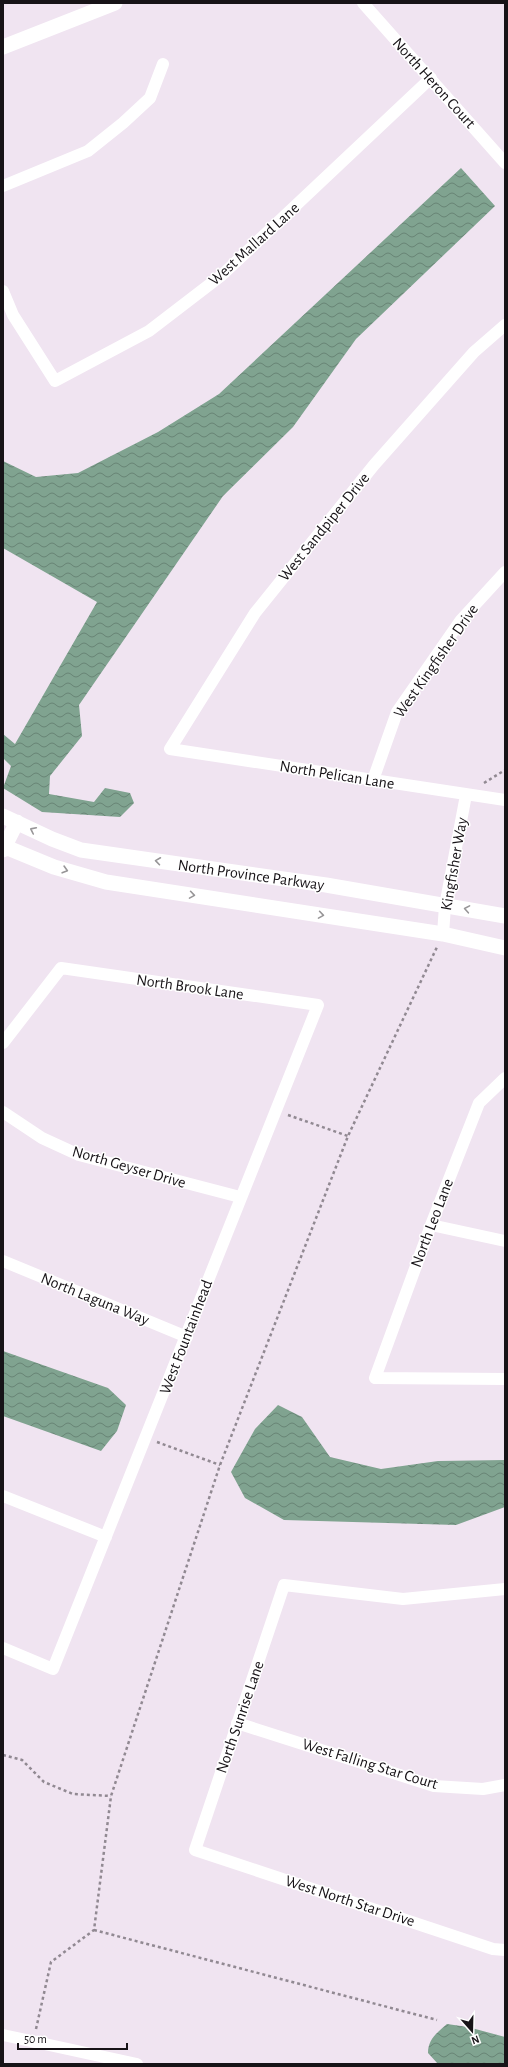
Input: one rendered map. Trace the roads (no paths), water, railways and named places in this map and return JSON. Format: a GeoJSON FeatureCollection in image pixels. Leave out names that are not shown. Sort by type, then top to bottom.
{"type":"FeatureCollection","features":[{"type":"Feature","properties":{"kind":"street"},"geometry":{"type":"LineString","coordinates":[[3,47],[115,3]]}},
{"type":"Feature","properties":{"kind":"street","name":"North Heron Court"},"geometry":{"type":"LineString","coordinates":[[363,3],[505,163]]}},
{"type":"Feature","properties":{"kind":"street"},"geometry":{"type":"LineString","coordinates":[[3,186],[88,151],[123,123],[150,98],[163,64]]}},
{"type":"Feature","properties":{"kind":"street","name":"West Mallard Lane"},"geometry":{"type":"LineString","coordinates":[[3,291],[13,315],[55,381],[149,331],[222,275],[431,78]]}},
{"type":"Feature","properties":{"kind":"street","name":"West Sandpiper Drive"},"geometry":{"type":"LineString","coordinates":[[170,749],[255,614],[374,465],[474,352],[505,325]]}},
{"type":"Feature","properties":{"kind":"street","name":"West Kingfisher Drive"},"geometry":{"type":"LineString","coordinates":[[373,780],[397,712],[461,620],[505,572]]}},
{"type":"Feature","properties":{"kind":"street","name":"North Pelican Lane"},"geometry":{"type":"LineString","coordinates":[[170,749],[505,800]]}},
{"type":"Feature","properties":{"kind":"street","name":"Kingfisher Way"},"geometry":{"type":"LineString","coordinates":[[443,934],[445,906],[466,794]]}},
{"type":"Feature","properties":{"kind":"street"},"geometry":{"type":"LineString","coordinates":[[4,847],[10,819]]}},
{"type":"Feature","properties":{"kind":"street","name":"North Province Parkway"},"geometry":{"type":"LineString","coordinates":[[10,819],[52,840],[81,850],[326,885],[505,916]]}},
{"type":"Feature","properties":{"kind":"street","name":"North Province Parkway"},"geometry":{"type":"LineString","coordinates":[[4,847],[54,867],[106,882],[443,934],[505,948]]}},
{"type":"Feature","properties":{"kind":"street","name":"North Brook Lane"},"geometry":{"type":"LineString","coordinates":[[3,1043],[61,968],[318,1005]]}},
{"type":"Feature","properties":{"kind":"street","name":"West Fountainhead"},"geometry":{"type":"LineString","coordinates":[[3,1648],[53,1669],[187,1337],[240,1197],[318,1005]]}},
{"type":"Feature","properties":{"kind":"street","name":"North Leo Lane"},"geometry":{"type":"LineString","coordinates":[[505,1078],[479,1103],[431,1225],[375,1378],[505,1379]]}},
{"type":"Feature","properties":{"kind":"street","name":"North Geyser Drive"},"geometry":{"type":"LineString","coordinates":[[3,1112],[42,1138],[79,1154],[240,1197]]}},
{"type":"Feature","properties":{"kind":"street"},"geometry":{"type":"LineString","coordinates":[[431,1225],[505,1241]]}},
{"type":"Feature","properties":{"kind":"street","name":"North Laguna Way"},"geometry":{"type":"LineString","coordinates":[[3,1261],[187,1337]]}},
{"type":"Feature","properties":{"kind":"street"},"geometry":{"type":"LineString","coordinates":[[3,1496],[106,1537]]}},
{"type":"Feature","properties":{"kind":"street","name":"North Sunrise Lane"},"geometry":{"type":"LineString","coordinates":[[195,1850],[284,1585],[403,1599],[505,1589]]}},
{"type":"Feature","properties":{"kind":"street","name":"West Falling Star Court"},"geometry":{"type":"LineString","coordinates":[[237,1724],[434,1786],[483,1789],[505,1785]]}},
{"type":"Feature","properties":{"kind":"street","name":"West North Star Drive"},"geometry":{"type":"LineString","coordinates":[[195,1850],[493,1949],[505,1950]]}},
{"type":"Feature","properties":{"kind":"street"},"geometry":{"type":"LineString","coordinates":[[3,2035],[137,2064]]}},
{"type":"Feature","properties":{"kind":"water"},"geometry":{"type":"Polygon","coordinates":[[[461,168],[495,206],[356,339],[293,427],[223,496],[79,705],[82,736],[50,776],[49,794],[94,802],[105,788],[130,793],[134,803],[120,817],[42,812],[3,788],[11,766],[3,758],[3,734],[15,744],[97,602],[3,548],[3,461],[36,477],[78,473],[158,432],[219,394],[461,168]]]}},
{"type":"Feature","properties":{"kind":"water"},"geometry":{"type":"Polygon","coordinates":[[[3,1351],[108,1388],[126,1405],[117,1431],[101,1451],[3,1416],[3,1351]]]}},
{"type":"Feature","properties":{"kind":"water"},"geometry":{"type":"Polygon","coordinates":[[[278,1405],[302,1417],[330,1457],[381,1469],[438,1461],[505,1460],[505,1507],[456,1525],[284,1520],[245,1498],[231,1472],[255,1429],[278,1405]]]}},
{"type":"Feature","properties":{"kind":"water"},"geometry":{"type":"Polygon","coordinates":[[[447,2024],[468,2027],[505,2037],[505,2064],[438,2064],[428,2053],[428,2048],[431,2040],[447,2024]]]}}]}
